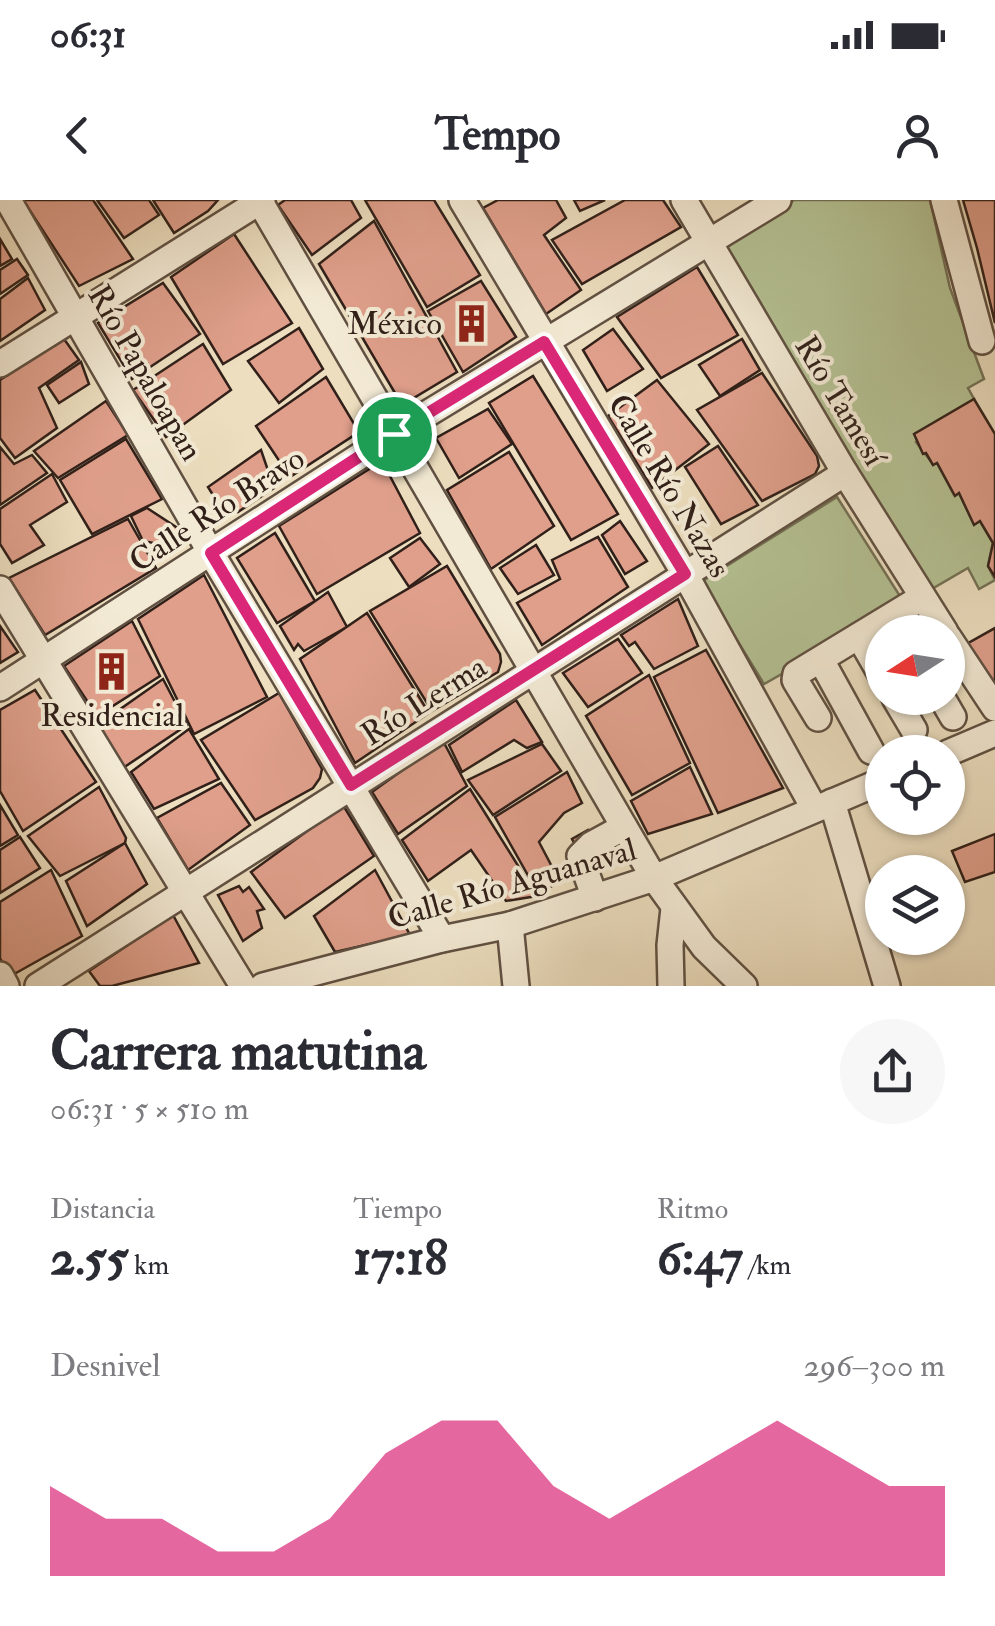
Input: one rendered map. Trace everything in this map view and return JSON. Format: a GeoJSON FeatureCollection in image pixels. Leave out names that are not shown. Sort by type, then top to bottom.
{"type":"FeatureCollection","features":[{"type":"Feature","properties":{"kind":"street","name":"Río Papaloapan"},"geometry":{"type":"LineString","coordinates":[[8,200],[211,553],[442,939]]}},
{"type":"Feature","properties":{"kind":"street"},"geometry":{"type":"LineString","coordinates":[[0,364],[260,200],[654,878],[704,947],[744,986]]}},
{"type":"Feature","properties":{"kind":"street","name":"Calle Río Nazas"},"geometry":{"type":"LineString","coordinates":[[462,200],[823,806],[887,986]]}},
{"type":"Feature","properties":{"kind":"street","name":"Río Tamesí"},"geometry":{"type":"LineString","coordinates":[[684,200],[933,615]]}},
{"type":"Feature","properties":{"kind":"street","name":"Calle Río Bravo"},"geometry":{"type":"LineString","coordinates":[[0,688],[394,434],[778,200]]}},
{"type":"Feature","properties":{"kind":"street"},"geometry":{"type":"LineString","coordinates":[[944,200],[982,341]]}},
{"type":"Feature","properties":{"kind":"street","name":"Río Lerma"},"geometry":{"type":"LineString","coordinates":[[38,986],[845,473]]}},
{"type":"Feature","properties":{"kind":"street"},"geometry":{"type":"LineString","coordinates":[[0,588],[244,986]]}},
{"type":"Feature","properties":{"kind":"street"},"geometry":{"type":"LineString","coordinates":[[907,615],[922,598]]}},
{"type":"Feature","properties":{"kind":"street"},"geometry":{"type":"LineString","coordinates":[[818,718],[794,676],[865,634]]}},
{"type":"Feature","properties":{"kind":"street"},"geometry":{"type":"LineString","coordinates":[[859,636],[865,646]]}},
{"type":"Feature","properties":{"kind":"street"},"geometry":{"type":"LineString","coordinates":[[821,660],[865,739]]}},
{"type":"Feature","properties":{"kind":"street","name":"Río Tamesí"},"geometry":{"type":"LineString","coordinates":[[965,663],[995,708]]}},
{"type":"Feature","properties":{"kind":"street"},"geometry":{"type":"LineString","coordinates":[[905,715],[914,730]]}},
{"type":"Feature","properties":{"kind":"street"},"geometry":{"type":"LineString","coordinates":[[965,746],[995,733]]}},
{"type":"Feature","properties":{"kind":"street","name":"Calle Río Aguanaval"},"geometry":{"type":"LineString","coordinates":[[264,986],[340,975],[442,939],[510,925],[595,898],[654,878],[865,788]]}},
{"type":"Feature","properties":{"kind":"street"},"geometry":{"type":"LineString","coordinates":[[595,898],[580,856],[624,826]]}},
{"type":"Feature","properties":{"kind":"street"},"geometry":{"type":"LineString","coordinates":[[671,986],[674,908]]}},
{"type":"Feature","properties":{"kind":"street"},"geometry":{"type":"LineString","coordinates":[[510,925],[516,986]]}},
{"type":"Feature","properties":{"kind":"street"},"geometry":{"type":"LineString","coordinates":[[0,976],[6,986]]}},
{"type":"Feature","properties":{"kind":"green space"},"geometry":{"type":"Polygon","coordinates":[[[794,200],[930,200],[950,288],[984,379],[968,388],[974,399],[916,442],[933,464],[937,463],[954,495],[959,493],[974,524],[980,521],[993,543],[988,566],[995,580],[979,589],[968,568],[930,590],[724,249],[794,200]]]}},
{"type":"Feature","properties":{"kind":"green space"},"geometry":{"type":"Polygon","coordinates":[[[837,497],[905,604],[886,615],[865,615],[865,627],[764,684],[701,582],[837,497]]]}},
{"type":"Feature","properties":{"kind":"building"},"geometry":{"type":"Polygon","coordinates":[[[23,200],[93,200],[133,259],[79,286],[23,200]]]}},
{"type":"Feature","properties":{"kind":"building"},"geometry":{"type":"Polygon","coordinates":[[[97,200],[149,200],[159,215],[124,238],[97,200]]]}},
{"type":"Feature","properties":{"kind":"building"},"geometry":{"type":"Polygon","coordinates":[[[153,200],[218,200],[174,233],[153,200]]]}},
{"type":"Feature","properties":{"kind":"building"},"geometry":{"type":"Polygon","coordinates":[[[285,200],[351,200],[361,218],[312,255],[278,205],[285,200]]]}},
{"type":"Feature","properties":{"kind":"building"},"geometry":{"type":"Polygon","coordinates":[[[365,200],[434,200],[480,275],[427,307],[365,200]]]}},
{"type":"Feature","properties":{"kind":"building"},"geometry":{"type":"Polygon","coordinates":[[[498,200],[556,200],[566,218],[544,235],[581,290],[546,314],[483,208],[498,200]]]}},
{"type":"Feature","properties":{"kind":"building"},"geometry":{"type":"Polygon","coordinates":[[[574,200],[605,200],[580,211],[574,200]]]}},
{"type":"Feature","properties":{"kind":"building"},"geometry":{"type":"Polygon","coordinates":[[[625,200],[663,200],[681,227],[582,284],[552,240],[625,200]]]}},
{"type":"Feature","properties":{"kind":"building"},"geometry":{"type":"Polygon","coordinates":[[[963,200],[995,200],[995,323],[977,248],[963,200]]]}},
{"type":"Feature","properties":{"kind":"building"},"geometry":{"type":"Polygon","coordinates":[[[374,221],[457,372],[402,405],[319,264],[374,221]]]}},
{"type":"Feature","properties":{"kind":"building"},"geometry":{"type":"Polygon","coordinates":[[[234,234],[292,323],[223,364],[171,277],[234,234]]]}},
{"type":"Feature","properties":{"kind":"building"},"geometry":{"type":"Polygon","coordinates":[[[0,239],[12,259],[0,266],[0,239]]]}},
{"type":"Feature","properties":{"kind":"building"},"geometry":{"type":"Polygon","coordinates":[[[17,259],[28,275],[0,294],[0,270],[17,259]]]}},
{"type":"Feature","properties":{"kind":"building"},"geometry":{"type":"Polygon","coordinates":[[[697,267],[738,335],[661,378],[617,317],[697,267]]]}},
{"type":"Feature","properties":{"kind":"building"},"geometry":{"type":"Polygon","coordinates":[[[28,278],[45,310],[0,341],[0,299],[28,278]]]}},
{"type":"Feature","properties":{"kind":"building","name":"México"},"geometry":{"type":"Polygon","coordinates":[[[481,281],[516,337],[463,372],[428,311],[481,281]]]}},
{"type":"Feature","properties":{"kind":"building"},"geometry":{"type":"Polygon","coordinates":[[[163,283],[200,334],[132,379],[98,323],[163,283]]]}},
{"type":"Feature","properties":{"kind":"building"},"geometry":{"type":"Polygon","coordinates":[[[299,328],[323,369],[279,403],[248,361],[299,328]]]}},
{"type":"Feature","properties":{"kind":"building"},"geometry":{"type":"Polygon","coordinates":[[[613,329],[643,369],[607,391],[583,350],[613,329]]]}},
{"type":"Feature","properties":{"kind":"building"},"geometry":{"type":"Polygon","coordinates":[[[64,339],[79,360],[39,388],[57,428],[15,458],[0,438],[0,380],[64,339]]]}},
{"type":"Feature","properties":{"kind":"building"},"geometry":{"type":"Polygon","coordinates":[[[742,339],[760,370],[720,396],[699,365],[742,339]]]}},
{"type":"Feature","properties":{"kind":"building"},"geometry":{"type":"Polygon","coordinates":[[[203,344],[231,390],[166,437],[133,390],[203,344]]]}},
{"type":"Feature","properties":{"kind":"building"},"geometry":{"type":"Polygon","coordinates":[[[81,362],[89,384],[59,403],[47,385],[81,362]]]}},
{"type":"Feature","properties":{"kind":"building"},"geometry":{"type":"Polygon","coordinates":[[[762,373],[817,456],[819,466],[815,474],[762,501],[697,410],[762,373]]]}},
{"type":"Feature","properties":{"kind":"building"},"geometry":{"type":"Polygon","coordinates":[[[533,376],[618,514],[571,540],[489,403],[533,376]]]}},
{"type":"Feature","properties":{"kind":"building"},"geometry":{"type":"Polygon","coordinates":[[[326,377],[359,432],[290,477],[256,426],[326,377]]]}},
{"type":"Feature","properties":{"kind":"building"},"geometry":{"type":"Polygon","coordinates":[[[657,380],[709,444],[652,488],[608,416],[657,380]]]}},
{"type":"Feature","properties":{"kind":"building"},"geometry":{"type":"Polygon","coordinates":[[[974,399],[995,434],[995,577],[988,566],[993,543],[980,521],[974,525],[959,493],[955,496],[937,463],[933,465],[923,454],[914,434],[974,399]]]}},
{"type":"Feature","properties":{"kind":"building"},"geometry":{"type":"Polygon","coordinates":[[[106,401],[128,435],[58,478],[34,451],[106,401]]]}},
{"type":"Feature","properties":{"kind":"building"},"geometry":{"type":"Polygon","coordinates":[[[488,409],[512,444],[459,478],[436,438],[488,409]]]}},
{"type":"Feature","properties":{"kind":"building"},"geometry":{"type":"Polygon","coordinates":[[[126,439],[162,499],[92,534],[60,480],[126,439]]]}},
{"type":"Feature","properties":{"kind":"building"},"geometry":{"type":"Polygon","coordinates":[[[718,446],[758,505],[721,524],[685,467],[718,446]]]}},
{"type":"Feature","properties":{"kind":"building"},"geometry":{"type":"Polygon","coordinates":[[[0,447],[14,464],[32,455],[47,473],[0,505],[0,447]]]}},
{"type":"Feature","properties":{"kind":"building"},"geometry":{"type":"Polygon","coordinates":[[[261,450],[274,488],[238,512],[233,504],[223,511],[208,487],[261,450]]]}},
{"type":"Feature","properties":{"kind":"building"},"geometry":{"type":"Polygon","coordinates":[[[509,452],[554,526],[491,569],[447,490],[509,452]]]}},
{"type":"Feature","properties":{"kind":"building"},"geometry":{"type":"Polygon","coordinates":[[[382,461],[420,533],[317,594],[279,526],[382,461]]]}},
{"type":"Feature","properties":{"kind":"building"},"geometry":{"type":"Polygon","coordinates":[[[52,474],[67,502],[30,525],[44,545],[12,563],[0,544],[0,509],[52,474]]]}},
{"type":"Feature","properties":{"kind":"building"},"geometry":{"type":"Polygon","coordinates":[[[147,508],[179,529],[179,548],[143,541],[131,516],[147,508]]]}},
{"type":"Feature","properties":{"kind":"building"},"geometry":{"type":"Polygon","coordinates":[[[128,519],[156,568],[45,635],[9,578],[128,519]]]}},
{"type":"Feature","properties":{"kind":"building"},"geometry":{"type":"Polygon","coordinates":[[[620,521],[647,561],[625,574],[602,535],[620,521]]]}},
{"type":"Feature","properties":{"kind":"building"},"geometry":{"type":"Polygon","coordinates":[[[275,533],[315,601],[277,623],[237,558],[275,533]]]}},
{"type":"Feature","properties":{"kind":"building"},"geometry":{"type":"Polygon","coordinates":[[[598,537],[628,587],[542,645],[517,603],[560,579],[552,560],[598,537]]]}},
{"type":"Feature","properties":{"kind":"building"},"geometry":{"type":"Polygon","coordinates":[[[420,538],[440,564],[409,587],[390,558],[420,538]]]}},
{"type":"Feature","properties":{"kind":"building"},"geometry":{"type":"Polygon","coordinates":[[[536,545],[554,575],[518,594],[500,568],[536,545]]]}},
{"type":"Feature","properties":{"kind":"building"},"geometry":{"type":"Polygon","coordinates":[[[447,566],[500,654],[501,662],[498,672],[432,711],[370,611],[447,566]]]}},
{"type":"Feature","properties":{"kind":"building"},"geometry":{"type":"Polygon","coordinates":[[[204,575],[267,697],[194,734],[138,619],[204,575]]]}},
{"type":"Feature","properties":{"kind":"building"},"geometry":{"type":"Polygon","coordinates":[[[328,592],[347,627],[304,651],[298,644],[294,650],[280,626],[328,592]]]}},
{"type":"Feature","properties":{"kind":"building"},"geometry":{"type":"Polygon","coordinates":[[[678,599],[698,646],[654,669],[635,642],[629,646],[621,635],[678,599]]]}},
{"type":"Feature","properties":{"kind":"building"},"geometry":{"type":"Polygon","coordinates":[[[367,613],[429,713],[355,763],[300,659],[367,613]]]}},
{"type":"Feature","properties":{"kind":"building","name":"Residencial"},"geometry":{"type":"Polygon","coordinates":[[[132,621],[160,676],[97,716],[64,666],[132,621]]]}},
{"type":"Feature","properties":{"kind":"building"},"geometry":{"type":"Polygon","coordinates":[[[0,626],[18,652],[0,663],[0,626]]]}},
{"type":"Feature","properties":{"kind":"building"},"geometry":{"type":"Polygon","coordinates":[[[995,628],[995,700],[965,649],[965,645],[995,628]]]}},
{"type":"Feature","properties":{"kind":"building"},"geometry":{"type":"Polygon","coordinates":[[[618,639],[642,673],[588,707],[563,673],[618,639]]]}},
{"type":"Feature","properties":{"kind":"building"},"geometry":{"type":"Polygon","coordinates":[[[706,650],[783,788],[718,813],[654,677],[706,650]]]}},
{"type":"Feature","properties":{"kind":"building"},"geometry":{"type":"Polygon","coordinates":[[[649,675],[690,763],[632,795],[586,716],[649,675]]]}},
{"type":"Feature","properties":{"kind":"building"},"geometry":{"type":"Polygon","coordinates":[[[163,679],[187,725],[123,768],[99,724],[163,679]]]}},
{"type":"Feature","properties":{"kind":"building"},"geometry":{"type":"Polygon","coordinates":[[[35,690],[96,782],[23,831],[0,791],[0,710],[35,690]]]}},
{"type":"Feature","properties":{"kind":"building"},"geometry":{"type":"Polygon","coordinates":[[[279,693],[322,769],[313,788],[255,820],[201,740],[279,693]]]}},
{"type":"Feature","properties":{"kind":"building"},"geometry":{"type":"Polygon","coordinates":[[[516,700],[542,742],[527,748],[514,740],[462,772],[449,745],[516,700]]]}},
{"type":"Feature","properties":{"kind":"building"},"geometry":{"type":"Polygon","coordinates":[[[189,729],[219,779],[154,809],[131,772],[189,729]]]}},
{"type":"Feature","properties":{"kind":"building"},"geometry":{"type":"Polygon","coordinates":[[[443,741],[467,786],[398,834],[372,792],[443,741]]]}},
{"type":"Feature","properties":{"kind":"building"},"geometry":{"type":"Polygon","coordinates":[[[542,744],[561,771],[493,815],[468,780],[542,744]]]}},
{"type":"Feature","properties":{"kind":"building"},"geometry":{"type":"Polygon","coordinates":[[[690,767],[712,814],[648,834],[631,801],[690,767]]]}},
{"type":"Feature","properties":{"kind":"building"},"geometry":{"type":"Polygon","coordinates":[[[567,772],[582,803],[564,813],[539,842],[560,882],[538,893],[495,817],[567,772]]]}},
{"type":"Feature","properties":{"kind":"building"},"geometry":{"type":"Polygon","coordinates":[[[221,783],[250,825],[188,870],[157,818],[221,783]]]}},
{"type":"Feature","properties":{"kind":"building","name":"Residencial"},"geometry":{"type":"Polygon","coordinates":[[[99,787],[126,838],[125,843],[60,876],[28,836],[99,787]]]}},
{"type":"Feature","properties":{"kind":"building"},"geometry":{"type":"Polygon","coordinates":[[[470,789],[537,896],[506,901],[471,850],[428,881],[402,840],[470,789]]]}},
{"type":"Feature","properties":{"kind":"building"},"geometry":{"type":"Polygon","coordinates":[[[0,805],[18,835],[0,846],[0,805]]]}},
{"type":"Feature","properties":{"kind":"building"},"geometry":{"type":"Polygon","coordinates":[[[343,805],[374,856],[285,918],[251,872],[343,805]]]}},
{"type":"Feature","properties":{"kind":"building"},"geometry":{"type":"Polygon","coordinates":[[[588,830],[605,861],[589,870],[572,839],[588,830]]]}},
{"type":"Feature","properties":{"kind":"building"},"geometry":{"type":"Polygon","coordinates":[[[995,834],[995,872],[965,882],[965,855],[954,855],[952,851],[995,834]]]}},
{"type":"Feature","properties":{"kind":"building"},"geometry":{"type":"Polygon","coordinates":[[[20,837],[40,868],[0,893],[0,850],[20,837]]]}},
{"type":"Feature","properties":{"kind":"building"},"geometry":{"type":"Polygon","coordinates":[[[125,843],[147,884],[87,926],[66,881],[125,843]]]}},
{"type":"Feature","properties":{"kind":"building"},"geometry":{"type":"Polygon","coordinates":[[[51,870],[82,936],[16,973],[7,971],[0,958],[0,902],[51,870]]]}},
{"type":"Feature","properties":{"kind":"building"},"geometry":{"type":"Polygon","coordinates":[[[375,870],[410,935],[335,952],[314,916],[375,870]]]}},
{"type":"Feature","properties":{"kind":"building"},"geometry":{"type":"Polygon","coordinates":[[[239,886],[243,892],[249,887],[264,909],[257,911],[262,928],[243,941],[218,895],[239,886]]]}},
{"type":"Feature","properties":{"kind":"building"},"geometry":{"type":"Polygon","coordinates":[[[173,915],[199,963],[100,986],[89,971],[173,915]]]}},
{"type":"Feature","properties":{"kind":"place","name":"México"},"geometry":{"type":"Point","coordinates":[472,324]}},
{"type":"Feature","properties":{"kind":"place","name":"Residencial"},"geometry":{"type":"Point","coordinates":[112,671]}},
{"type":"Feature","properties":{"kind":"route"},"geometry":{"type":"LineString","coordinates":[[544,342],[685,574],[351,785],[211,553],[394,434],[544,342]]}}]}
